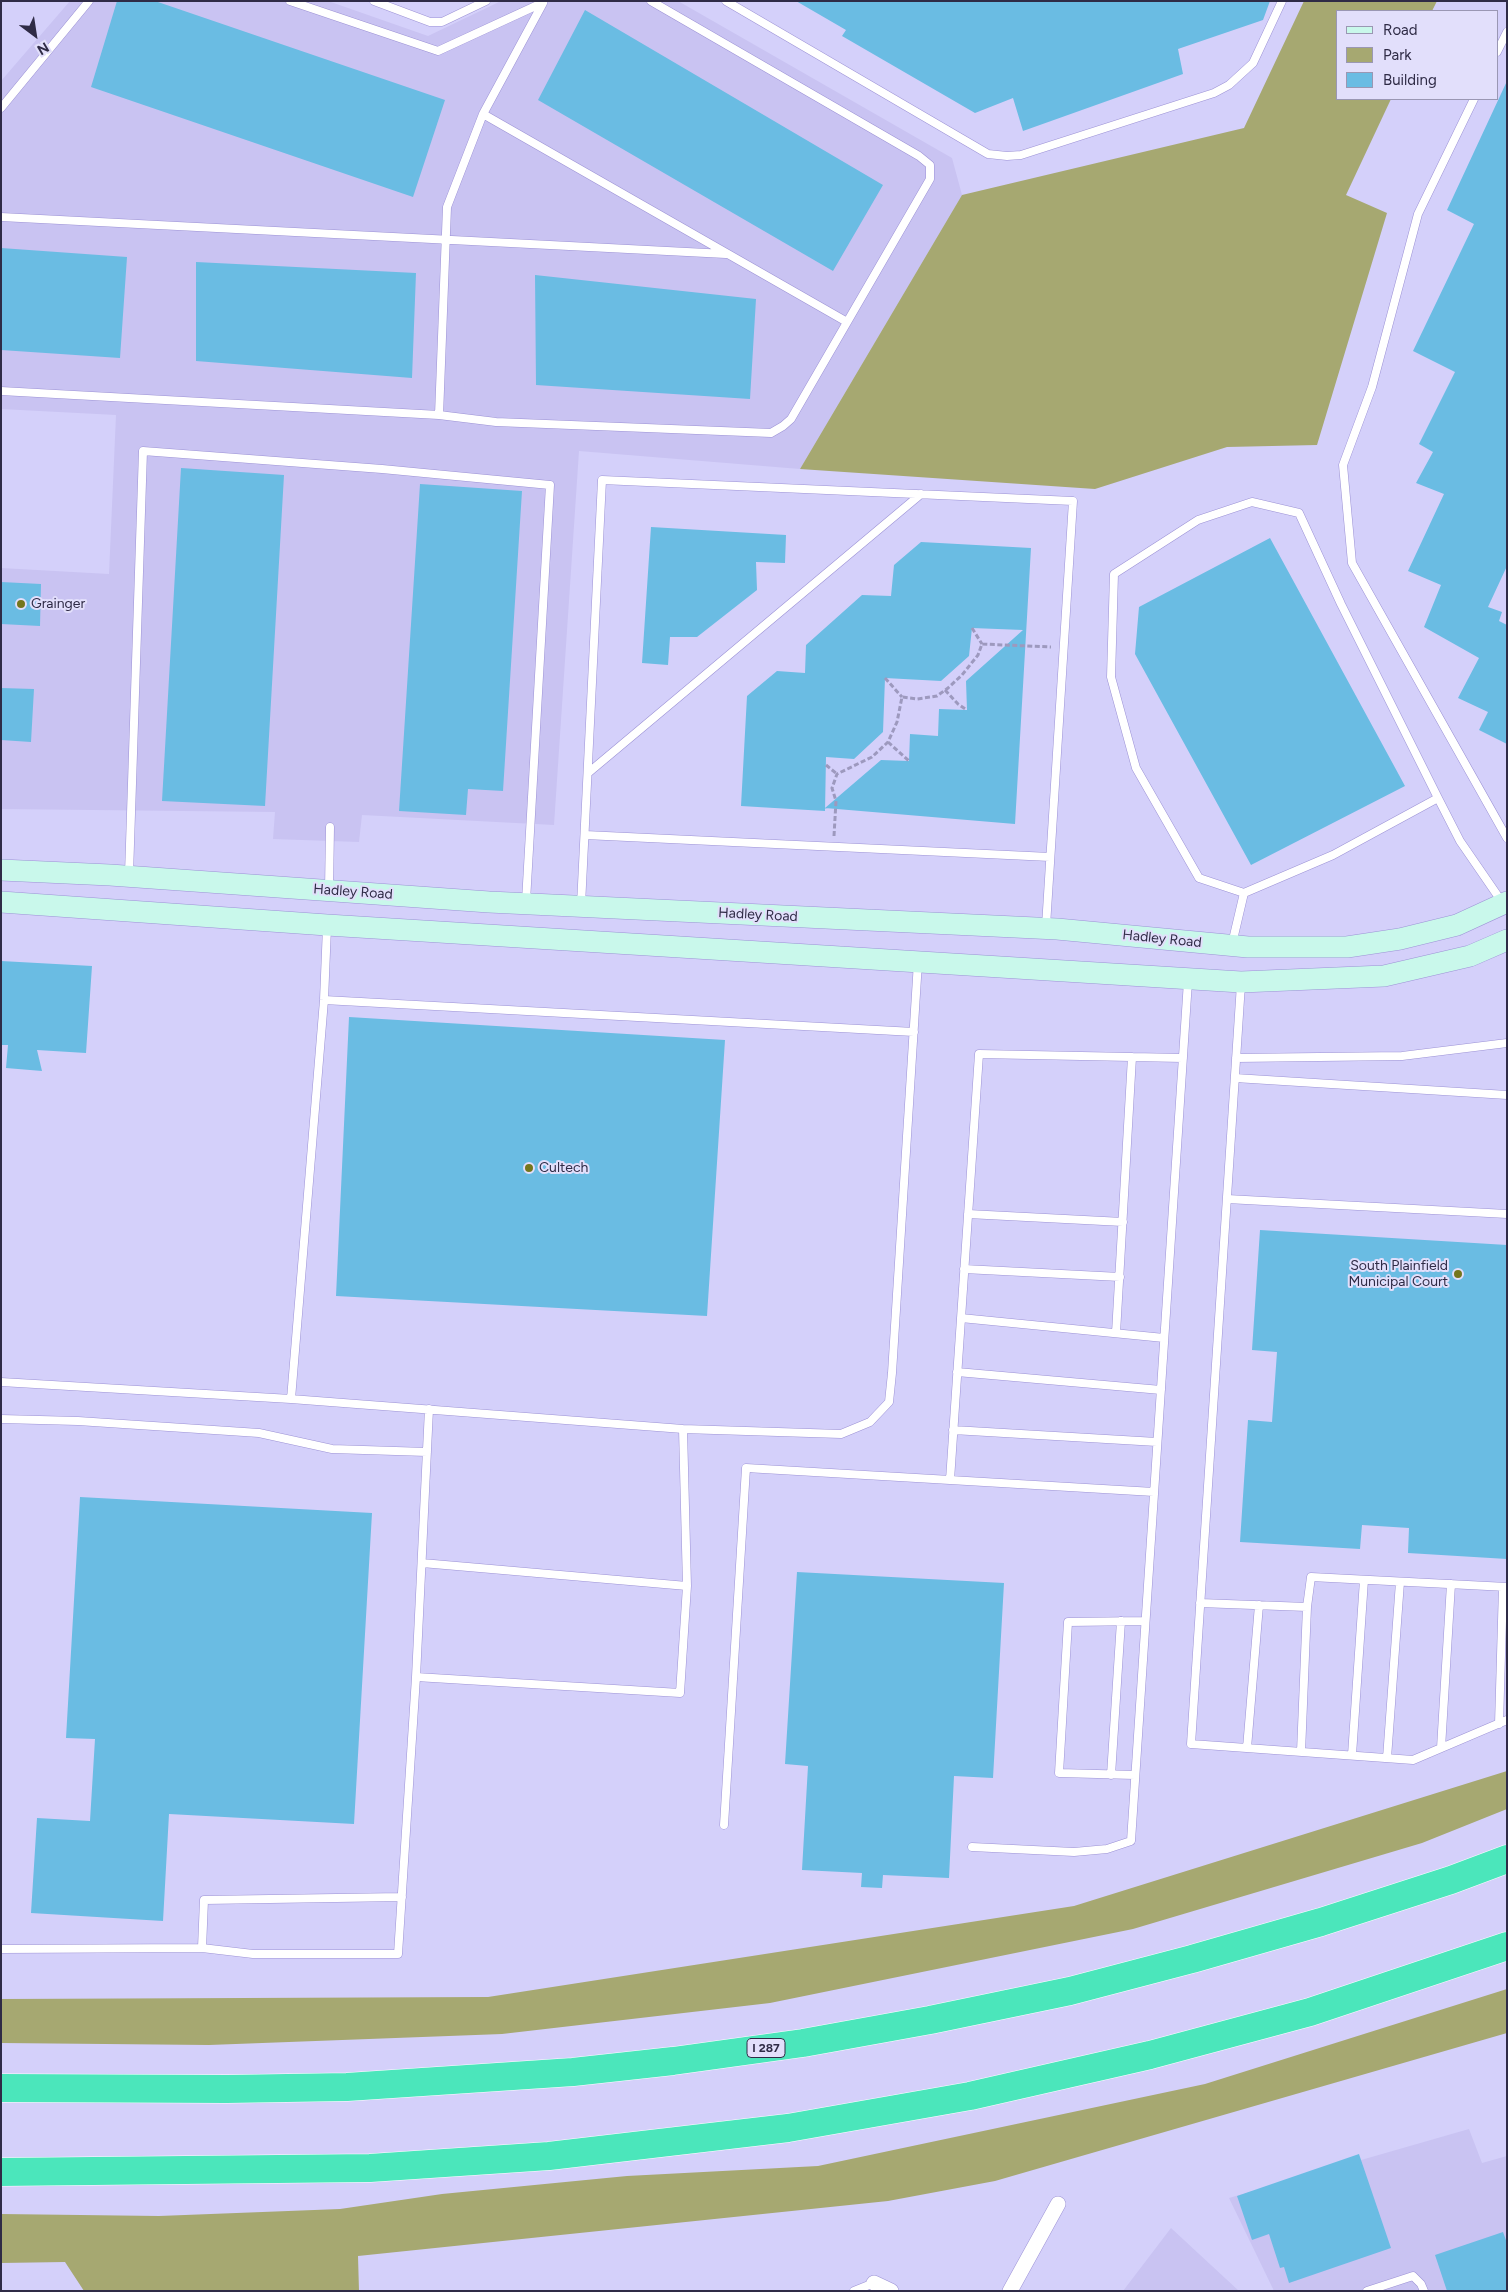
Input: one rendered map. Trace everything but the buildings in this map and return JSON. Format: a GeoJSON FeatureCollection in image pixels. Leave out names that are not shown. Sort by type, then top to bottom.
{"type":"FeatureCollection","features":[{"type":"Feature","properties":{"kind":"highway","name":"I 287"},"geometry":{"type":"LineString","coordinates":[[1,2088],[227,2089],[348,2087],[582,2071],[673,2061],[802,2043],[930,2020],[1089,1986],[1322,1922],[1451,1880],[1507,1859]]}},
{"type":"Feature","properties":{"kind":"highway"},"geometry":{"type":"LineString","coordinates":[[1,2172],[186,2172],[370,2168],[549,2156],[788,2128],[970,2096],[1150,2055],[1310,2012],[1507,1946]]}},
{"type":"Feature","properties":{"kind":"main road","name":"Hadley Road"},"geometry":{"type":"LineString","coordinates":[[1,870],[129,876],[526,903],[1046,928],[1240,947],[1347,947],[1400,939],[1457,925],[1505,903]]}},
{"type":"Feature","properties":{"kind":"main road"},"geometry":{"type":"LineString","coordinates":[[1,902],[327,925],[1241,982],[1384,976],[1470,956],[1506,942]]}},
{"type":"Feature","properties":{"kind":"main road"},"geometry":{"type":"LineString","coordinates":[[1240,947],[1241,982]]}},
{"type":"Feature","properties":{"kind":"street"},"geometry":{"type":"LineString","coordinates":[[1010,2291],[1058,2204]]}},
{"type":"Feature","properties":{"kind":"street"},"geometry":{"type":"LineString","coordinates":[[874,2283],[891,2291]]}},
{"type":"Feature","properties":{"kind":"lane"},"geometry":{"type":"LineString","coordinates":[[1,108],[89,1]]}},
{"type":"Feature","properties":{"kind":"lane"},"geometry":{"type":"LineString","coordinates":[[290,1],[438,51],[544,2]]}},
{"type":"Feature","properties":{"kind":"lane"},"geometry":{"type":"LineString","coordinates":[[374,1],[430,22],[454,18],[486,1]]}},
{"type":"Feature","properties":{"kind":"lane"},"geometry":{"type":"LineString","coordinates":[[1,391],[439,415],[496,422],[771,433],[791,419],[930,179],[930,165],[919,156],[651,1]]}},
{"type":"Feature","properties":{"kind":"lane"},"geometry":{"type":"LineString","coordinates":[[726,1],[988,154],[1006,156],[1030,152],[1214,93],[1229,85],[1253,62],[1282,1]]}},
{"type":"Feature","properties":{"kind":"lane"},"geometry":{"type":"LineString","coordinates":[[439,415],[447,207],[483,114],[544,2]]}},
{"type":"Feature","properties":{"kind":"lane"},"geometry":{"type":"LineString","coordinates":[[1498,50],[1507,32]]}},
{"type":"Feature","properties":{"kind":"lane"},"geometry":{"type":"LineString","coordinates":[[1474,100],[1418,214],[1372,387],[1343,465],[1352,563],[1507,838]]}},
{"type":"Feature","properties":{"kind":"lane"},"geometry":{"type":"LineString","coordinates":[[483,114],[848,322]]}},
{"type":"Feature","properties":{"kind":"lane"},"geometry":{"type":"LineString","coordinates":[[1,217],[726,254]]}},
{"type":"Feature","properties":{"kind":"lane"},"geometry":{"type":"LineString","coordinates":[[129,876],[143,451],[314,466],[382,469],[550,485],[526,903]]}},
{"type":"Feature","properties":{"kind":"lane"},"geometry":{"type":"LineString","coordinates":[[581,906],[602,480],[1073,501],[1046,928]]}},
{"type":"Feature","properties":{"kind":"lane"},"geometry":{"type":"LineString","coordinates":[[588,772],[921,494]]}},
{"type":"Feature","properties":{"kind":"lane"},"geometry":{"type":"LineString","coordinates":[[1438,798],[1333,855],[1244,893],[1199,878],[1136,768],[1111,677],[1114,574],[1198,520],[1252,502],[1299,513],[1341,604],[1460,841],[1505,903]]}},
{"type":"Feature","properties":{"kind":"lane"},"geometry":{"type":"LineString","coordinates":[[328,890],[330,827]]}},
{"type":"Feature","properties":{"kind":"lane"},"geometry":{"type":"LineString","coordinates":[[585,835],[1050,857]]}},
{"type":"Feature","properties":{"kind":"lane"},"geometry":{"type":"LineString","coordinates":[[1240,947],[1244,893]]}},
{"type":"Feature","properties":{"kind":"lane"},"geometry":{"type":"LineString","coordinates":[[291,1399],[324,1000],[327,925]]}},
{"type":"Feature","properties":{"kind":"lane"},"geometry":{"type":"LineString","coordinates":[[1,1382],[291,1399],[683,1429],[841,1434],[870,1422],[889,1402],[918,962]]}},
{"type":"Feature","properties":{"kind":"lane"},"geometry":{"type":"LineString","coordinates":[[972,1847],[1074,1852],[1107,1849],[1131,1841],[1188,979]]}},
{"type":"Feature","properties":{"kind":"lane"},"geometry":{"type":"LineString","coordinates":[[1241,982],[1191,1744],[1352,1756],[1412,1760],[1503,1722],[1505,1587],[1311,1578],[1307,1607],[1301,1752]]}},
{"type":"Feature","properties":{"kind":"lane"},"geometry":{"type":"LineString","coordinates":[[324,1000],[914,1032]]}},
{"type":"Feature","properties":{"kind":"lane"},"geometry":{"type":"LineString","coordinates":[[1236,1058],[1402,1056],[1507,1043]]}},
{"type":"Feature","properties":{"kind":"lane"},"geometry":{"type":"LineString","coordinates":[[950,1480],[979,1054],[1183,1058]]}},
{"type":"Feature","properties":{"kind":"lane"},"geometry":{"type":"LineString","coordinates":[[1116,1333],[1132,1057]]}},
{"type":"Feature","properties":{"kind":"lane"},"geometry":{"type":"LineString","coordinates":[[1235,1078],[1507,1095]]}},
{"type":"Feature","properties":{"kind":"lane"},"geometry":{"type":"LineString","coordinates":[[1227,1199],[1507,1214]]}},
{"type":"Feature","properties":{"kind":"lane"},"geometry":{"type":"LineString","coordinates":[[968,1214],[1123,1222]]}},
{"type":"Feature","properties":{"kind":"lane"},"geometry":{"type":"LineString","coordinates":[[964,1268],[1120,1277]]}},
{"type":"Feature","properties":{"kind":"lane"},"geometry":{"type":"LineString","coordinates":[[961,1318],[1164,1338]]}},
{"type":"Feature","properties":{"kind":"lane"},"geometry":{"type":"LineString","coordinates":[[957,1372],[1161,1390]]}},
{"type":"Feature","properties":{"kind":"lane"},"geometry":{"type":"LineString","coordinates":[[1,1949],[202,1948],[253,1954],[398,1954],[416,1677],[429,1409]]}},
{"type":"Feature","properties":{"kind":"lane"},"geometry":{"type":"LineString","coordinates":[[1,1419],[78,1421],[259,1433],[332,1449],[427,1452]]}},
{"type":"Feature","properties":{"kind":"lane"},"geometry":{"type":"LineString","coordinates":[[416,1677],[680,1693],[687,1586],[683,1429]]}},
{"type":"Feature","properties":{"kind":"lane"},"geometry":{"type":"LineString","coordinates":[[953,1430],[1157,1442]]}},
{"type":"Feature","properties":{"kind":"lane"},"geometry":{"type":"LineString","coordinates":[[724,1825],[746,1468],[1154,1492]]}},
{"type":"Feature","properties":{"kind":"lane"},"geometry":{"type":"LineString","coordinates":[[422,1563],[687,1586]]}},
{"type":"Feature","properties":{"kind":"lane"},"geometry":{"type":"LineString","coordinates":[[1352,1756],[1364,1580]]}},
{"type":"Feature","properties":{"kind":"lane"},"geometry":{"type":"LineString","coordinates":[[1388,1758],[1400,1582]]}},
{"type":"Feature","properties":{"kind":"lane"},"geometry":{"type":"LineString","coordinates":[[1441,1748],[1451,1584]]}},
{"type":"Feature","properties":{"kind":"lane"},"geometry":{"type":"LineString","coordinates":[[1200,1603],[1307,1607]]}},
{"type":"Feature","properties":{"kind":"lane"},"geometry":{"type":"LineString","coordinates":[[1247,1748],[1259,1605]]}},
{"type":"Feature","properties":{"kind":"lane"},"geometry":{"type":"LineString","coordinates":[[1111,1775],[1121,1621]]}},
{"type":"Feature","properties":{"kind":"lane"},"geometry":{"type":"LineString","coordinates":[[1135,1776],[1059,1773],[1068,1622],[1145,1621]]}},
{"type":"Feature","properties":{"kind":"lane"},"geometry":{"type":"LineString","coordinates":[[202,1948],[204,1900],[402,1897]]}},
{"type":"Feature","properties":{"kind":"lane"},"geometry":{"type":"LineString","coordinates":[[1370,2290],[1413,2276],[1422,2284],[1424,2291]]}},
{"type":"Feature","properties":{"kind":"lane"},"geometry":{"type":"LineString","coordinates":[[854,2291],[874,2283]]}},
{"type":"Feature","properties":{"kind":"path"},"geometry":{"type":"LineString","coordinates":[[972,628],[982,644]]}},
{"type":"Feature","properties":{"kind":"path"},"geometry":{"type":"LineString","coordinates":[[982,644],[1064,647]]}},
{"type":"Feature","properties":{"kind":"path"},"geometry":{"type":"LineString","coordinates":[[885,678],[902,697],[923,698],[937,696],[962,676],[978,655],[982,644]]}},
{"type":"Feature","properties":{"kind":"path"},"geometry":{"type":"LineString","coordinates":[[946,690],[958,704],[967,710]]}},
{"type":"Feature","properties":{"kind":"path"},"geometry":{"type":"LineString","coordinates":[[833,847],[836,801],[832,788],[836,774],[872,757],[888,742],[897,722],[902,697]]}},
{"type":"Feature","properties":{"kind":"path"},"geometry":{"type":"LineString","coordinates":[[888,742],[910,761]]}},
{"type":"Feature","properties":{"kind":"path"},"geometry":{"type":"LineString","coordinates":[[826,765],[836,774]]}},
{"type":"Feature","properties":{"kind":"shaded area"},"geometry":{"type":"Polygon","coordinates":[[[70,1],[328,1],[428,36],[501,1],[678,1],[952,158],[962,195],[800,469],[579,451],[554,825],[362,815],[359,842],[273,839],[275,812],[1,809],[1,568],[109,574],[116,415],[1,409],[1,81],[70,1]]]}},
{"type":"Feature","properties":{"kind":"shaded area"},"geometry":{"type":"Polygon","coordinates":[[[1469,2129],[1482,2163],[1507,2156],[1507,2291],[1274,2291],[1229,2198],[1469,2129]]]}},
{"type":"Feature","properties":{"kind":"shaded area"},"geometry":{"type":"Polygon","coordinates":[[[1171,2228],[1239,2291],[1123,2291],[1171,2228]]]}},
{"type":"Feature","properties":{"kind":"green space"},"geometry":{"type":"Polygon","coordinates":[[[1304,1],[1437,1],[1432,10],[1336,10],[1336,100],[1391,100],[1346,195],[1387,213],[1317,445],[1227,447],[1095,489],[800,469],[962,195],[1244,128],[1304,1]]]}},
{"type":"Feature","properties":{"kind":"green space"},"geometry":{"type":"Polygon","coordinates":[[[1507,1771],[1507,1809],[1422,1843],[1133,1929],[770,2003],[502,2034],[209,2045],[1,2043],[1,1999],[488,1997],[1074,1906],[1507,1771]]]}},
{"type":"Feature","properties":{"kind":"green space"},"geometry":{"type":"Polygon","coordinates":[[[1507,1989],[1507,2033],[995,2181],[888,2201],[358,2256],[359,2291],[84,2291],[65,2262],[1,2263],[1,2214],[159,2216],[340,2209],[442,2194],[627,2176],[818,2166],[1205,2084],[1507,1989]]]}},
{"type":"Feature","properties":{"kind":"place","name":"Grainger"},"geometry":{"type":"Point","coordinates":[21,604]}},
{"type":"Feature","properties":{"kind":"place","name":"Cultech"},"geometry":{"type":"Point","coordinates":[529,1168]}},
{"type":"Feature","properties":{"kind":"place","name":"South Plainfield Municipal Court"},"geometry":{"type":"Point","coordinates":[1458,1274]}}]}
